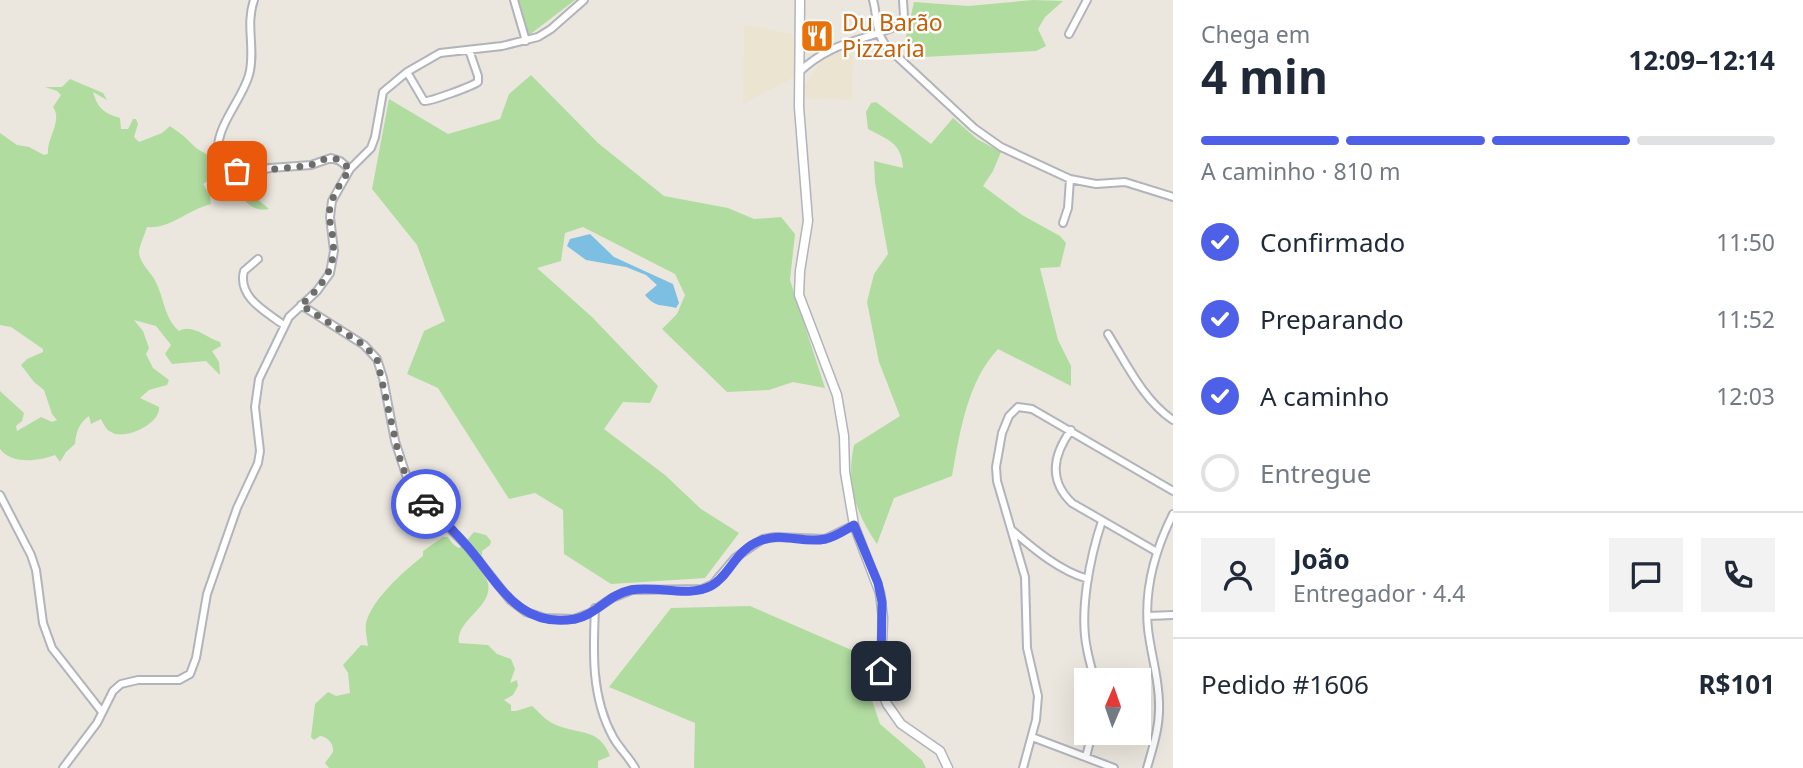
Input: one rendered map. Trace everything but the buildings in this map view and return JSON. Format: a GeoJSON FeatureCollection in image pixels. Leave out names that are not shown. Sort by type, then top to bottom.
{"type":"FeatureCollection","features":[{"type":"Feature","properties":{"kind":"street"},"geometry":{"type":"LineString","coordinates":[[254,0],[249,26],[249,75],[220,135],[219,161],[244,173],[311,165],[331,158],[350,169]]}},
{"type":"Feature","properties":{"kind":"street"},"geometry":{"type":"LineString","coordinates":[[514,0],[526,41]]}},
{"type":"Feature","properties":{"kind":"street"},"geometry":{"type":"LineString","coordinates":[[63,768],[70,755],[92,731],[113,691],[128,681],[179,680],[190,674],[196,658],[207,594],[237,508],[258,463],[260,451],[256,392],[264,365],[284,325],[330,273],[334,251],[330,210],[350,169],[371,148],[383,92],[407,72],[440,53],[526,41],[551,29],[584,0]]}},
{"type":"Feature","properties":{"kind":"street"},"geometry":{"type":"LineString","coordinates":[[800,0],[799,107],[808,221],[799,295],[837,396],[854,525],[878,583],[882,602],[881,682],[887,704],[901,724],[940,751],[947,768]]}},
{"type":"Feature","properties":{"kind":"street"},"geometry":{"type":"LineString","coordinates":[[873,0],[878,33],[892,52],[984,137],[1070,179],[1096,184],[1125,182],[1173,197]]}},
{"type":"Feature","properties":{"kind":"street"},"geometry":{"type":"LineString","coordinates":[[799,72],[828,50],[901,23],[904,17],[903,0]]}},
{"type":"Feature","properties":{"kind":"street"},"geometry":{"type":"LineString","coordinates":[[1069,34],[1087,0]]}},
{"type":"Feature","properties":{"kind":"street"},"geometry":{"type":"LineString","coordinates":[[407,72],[419,95],[424,101],[430,102],[478,82],[469,50]]}},
{"type":"Feature","properties":{"kind":"street"},"geometry":{"type":"LineString","coordinates":[[1063,223],[1068,208],[1070,179]]}},
{"type":"Feature","properties":{"kind":"street"},"geometry":{"type":"LineString","coordinates":[[258,259],[244,271],[242,283],[258,305],[284,325]]}},
{"type":"Feature","properties":{"kind":"street"},"geometry":{"type":"LineString","coordinates":[[301,305],[364,345],[377,359],[395,441],[411,490],[466,545],[510,600],[526,611],[545,618],[574,619],[611,598],[632,590],[694,590],[710,587],[744,550],[763,539],[825,539],[854,525]]}},
{"type":"Feature","properties":{"kind":"street"},"geometry":{"type":"LineString","coordinates":[[1108,334],[1146,393],[1173,420]]}},
{"type":"Feature","properties":{"kind":"street"},"geometry":{"type":"LineString","coordinates":[[1023,768],[1039,706],[1027,648],[1026,594],[1022,565],[997,481],[997,450],[1009,416],[1018,407],[1024,407],[1071,430],[1173,491]]}},
{"type":"Feature","properties":{"kind":"street"},"geometry":{"type":"LineString","coordinates":[[1071,430],[1063,440],[1056,460],[1057,483],[1065,496],[1072,503],[1157,552]]}},
{"type":"Feature","properties":{"kind":"street"},"geometry":{"type":"LineString","coordinates":[[0,495],[31,555],[36,570],[43,623],[52,648],[102,712]]}},
{"type":"Feature","properties":{"kind":"street"},"geometry":{"type":"LineString","coordinates":[[1147,768],[1156,733],[1159,705],[1148,616],[1151,574],[1173,514]]}},
{"type":"Feature","properties":{"kind":"street"},"geometry":{"type":"LineString","coordinates":[[1092,668],[1085,636],[1088,579],[1102,521]]}},
{"type":"Feature","properties":{"kind":"street"},"geometry":{"type":"LineString","coordinates":[[1012,530],[1031,548],[1088,579]]}},
{"type":"Feature","properties":{"kind":"street"},"geometry":{"type":"LineString","coordinates":[[1017,546],[1024,540]]}},
{"type":"Feature","properties":{"kind":"street"},"geometry":{"type":"LineString","coordinates":[[1022,565],[1031,548]]}},
{"type":"Feature","properties":{"kind":"street"},"geometry":{"type":"LineString","coordinates":[[595,608],[593,659],[596,688],[611,733],[633,767]]}},
{"type":"Feature","properties":{"kind":"street"},"geometry":{"type":"LineString","coordinates":[[1148,616],[1173,615]]}},
{"type":"Feature","properties":{"kind":"street"},"geometry":{"type":"LineString","coordinates":[[1032,737],[1114,768]]}},
{"type":"Feature","properties":{"kind":"street"},"geometry":{"type":"LineString","coordinates":[[1086,757],[1089,746]]}},
{"type":"Feature","properties":{"kind":"shaded area"},"geometry":{"type":"Polygon","coordinates":[[[744,25],[793,34],[796,38],[794,77],[743,104],[744,25]]]}},
{"type":"Feature","properties":{"kind":"shaded area"},"geometry":{"type":"Polygon","coordinates":[[[853,47],[852,100],[802,98],[804,86],[824,58],[853,47]]]}},
{"type":"Feature","properties":{"kind":"green space"},"geometry":{"type":"Polygon","coordinates":[[[519,0],[575,0],[528,36],[519,0]]]}},
{"type":"Feature","properties":{"kind":"green space"},"geometry":{"type":"Polygon","coordinates":[[[1033,0],[1063,1],[1045,17],[1038,29],[1046,46],[1036,51],[924,57],[906,37],[914,2],[968,6],[1033,0]]]}},
{"type":"Feature","properties":{"kind":"green space"},"geometry":{"type":"Polygon","coordinates":[[[531,75],[598,143],[664,196],[728,208],[754,219],[781,217],[795,234],[790,280],[825,388],[793,382],[769,390],[727,392],[662,329],[677,314],[685,295],[675,274],[583,227],[565,233],[561,261],[537,268],[592,317],[658,386],[650,403],[623,402],[604,429],[665,475],[701,509],[739,533],[705,578],[611,584],[564,554],[563,510],[535,493],[509,499],[438,388],[407,374],[424,331],[445,321],[417,245],[372,189],[389,99],[448,134],[500,119],[509,94],[531,75]]]}},
{"type":"Feature","properties":{"kind":"green space"},"geometry":{"type":"Polygon","coordinates":[[[70,79],[103,93],[107,100],[93,92],[102,110],[120,118],[121,129],[128,129],[133,119],[136,119],[138,124],[134,137],[139,142],[162,133],[170,126],[207,155],[215,168],[246,181],[255,197],[269,209],[255,208],[238,192],[232,191],[225,182],[212,178],[203,184],[211,204],[164,225],[147,227],[140,247],[141,260],[157,284],[167,312],[179,331],[194,330],[220,342],[221,346],[212,351],[219,362],[220,375],[206,361],[172,364],[165,354],[171,345],[156,326],[134,320],[143,331],[149,348],[146,354],[153,368],[169,380],[167,385],[149,390],[140,398],[159,407],[154,419],[132,433],[117,434],[108,430],[101,419],[91,424],[89,416],[79,428],[75,444],[60,462],[55,455],[34,460],[18,460],[0,449],[0,391],[24,413],[22,421],[16,426],[17,431],[41,417],[52,422],[57,420],[52,414],[44,390],[21,365],[27,359],[43,352],[43,349],[11,327],[0,325],[0,133],[17,145],[48,154],[56,118],[53,107],[61,95],[45,87],[62,87],[70,79]]]}},
{"type":"Feature","properties":{"kind":"green space"},"geometry":{"type":"Polygon","coordinates":[[[876,102],[931,144],[953,118],[977,139],[1001,152],[983,186],[1022,215],[1060,236],[1066,243],[1060,267],[1040,268],[1058,340],[1071,366],[1071,386],[998,349],[987,362],[966,408],[952,476],[894,498],[877,544],[858,509],[851,472],[854,445],[900,416],[879,362],[867,302],[874,274],[888,254],[875,182],[874,161],[903,168],[900,153],[893,143],[868,129],[866,112],[871,103],[876,102]]]}},
{"type":"Feature","properties":{"kind":"green space"},"geometry":{"type":"Polygon","coordinates":[[[474,532],[486,535],[491,541],[482,551],[482,556],[497,583],[476,563],[487,580],[488,592],[480,607],[463,627],[459,643],[488,645],[497,654],[511,659],[515,669],[510,683],[517,680],[518,686],[513,695],[504,700],[511,705],[511,711],[532,706],[554,724],[594,736],[600,740],[610,756],[598,761],[598,768],[329,768],[325,763],[333,752],[331,744],[323,737],[314,740],[311,737],[315,704],[328,692],[336,696],[350,693],[348,673],[343,665],[361,645],[368,646],[366,623],[369,614],[398,577],[423,556],[423,551],[443,537],[448,537],[459,548],[474,532]]]}},
{"type":"Feature","properties":{"kind":"green space"},"geometry":{"type":"Polygon","coordinates":[[[750,606],[856,652],[880,724],[922,760],[926,768],[694,768],[695,723],[609,687],[671,608],[750,606]]]}},
{"type":"Feature","properties":{"kind":"water"},"geometry":{"type":"Polygon","coordinates":[[[590,234],[614,257],[673,284],[679,303],[676,308],[656,304],[645,295],[657,285],[646,275],[626,267],[586,260],[567,246],[570,239],[590,234]]]}},
{"type":"Feature","properties":{"kind":"way so far"},"geometry":{"type":"LineString","coordinates":[[237,171],[244,173],[306,166],[331,158],[350,169],[332,201],[330,210],[334,242],[330,273],[301,305],[364,345],[377,359],[395,441],[409,486],[426,504]]}},
{"type":"Feature","properties":{"kind":"place","name":"Du Barão Pizzaria"},"geometry":{"type":"Point","coordinates":[817,36]}},
{"type":"Feature","properties":{"kind":"route"},"geometry":{"type":"LineString","coordinates":[[426,504],[466,545],[510,600],[526,611],[560,620],[584,616],[620,593],[632,590],[694,590],[710,587],[718,581],[735,558],[763,539],[825,539],[854,525],[878,583],[882,602],[881,671]]}}]}
